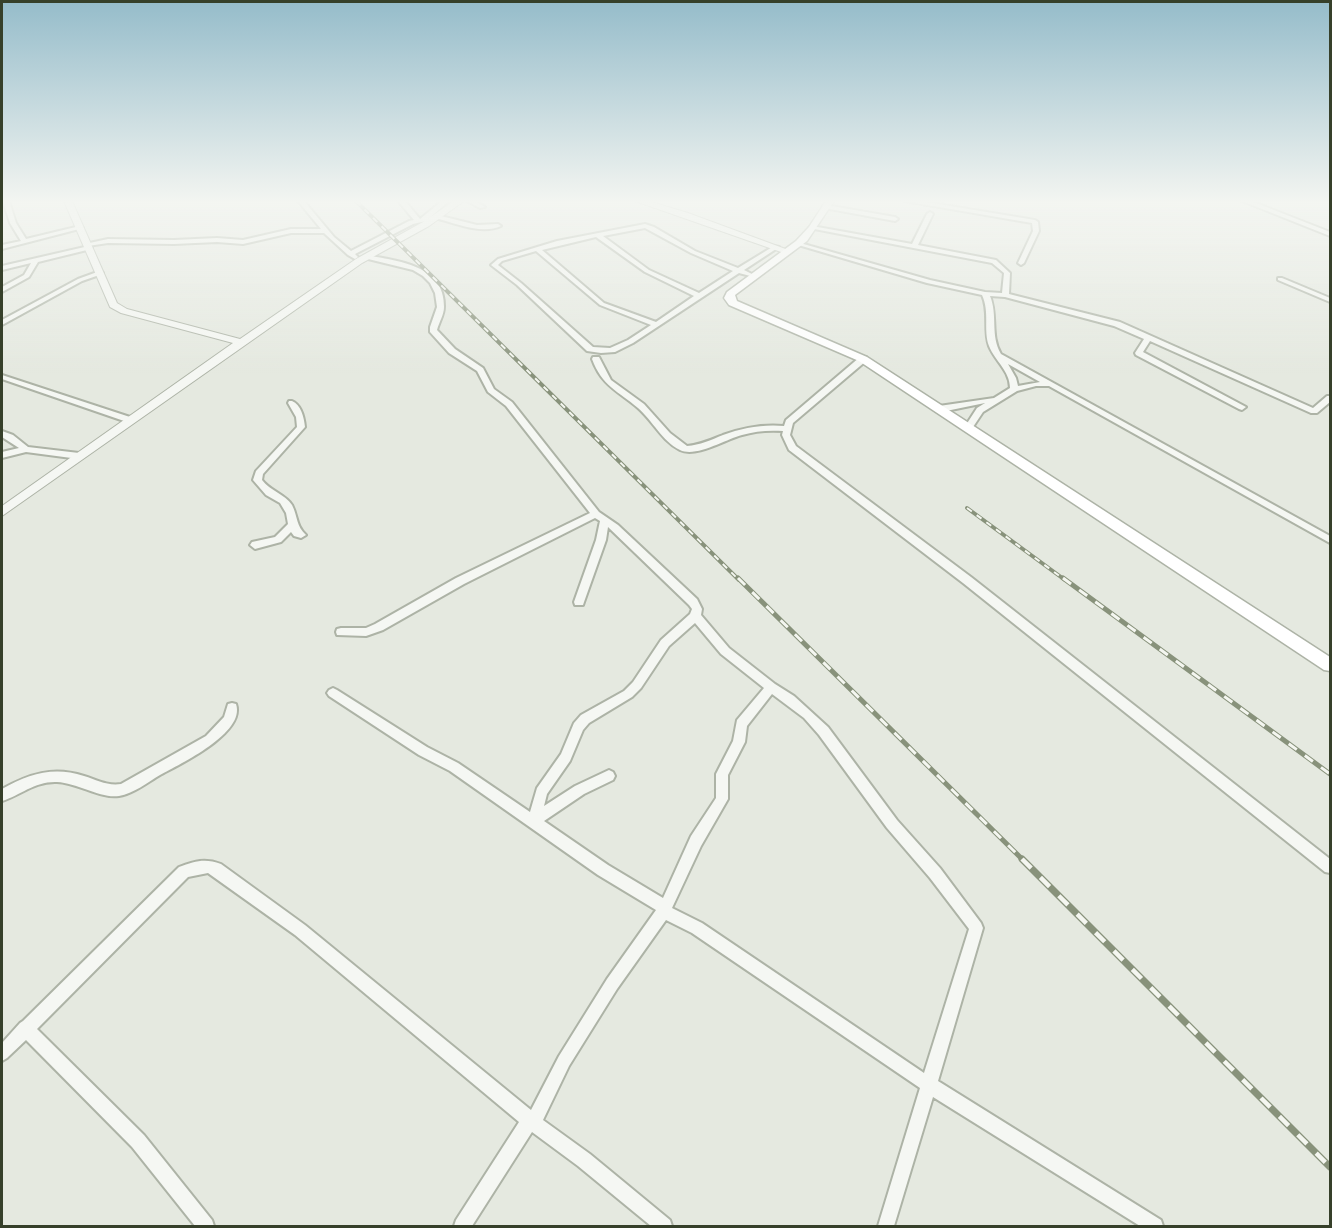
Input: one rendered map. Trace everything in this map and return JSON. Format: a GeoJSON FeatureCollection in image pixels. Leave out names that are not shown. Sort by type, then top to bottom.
{"type":"FeatureCollection","features":[{"type":"Feature","properties":{"kind":"main road"},"geometry":{"type":"LineString","coordinates":[[768,258],[746,273],[730,294],[729,298],[733,303],[863,359],[1330,665]]}},
{"type":"Feature","properties":{"kind":"street"},"geometry":{"type":"LineString","coordinates":[[2,268],[42,258]]}},
{"type":"Feature","properties":{"kind":"street"},"geometry":{"type":"LineString","coordinates":[[93,258],[111,303],[120,310],[241,342]]}},
{"type":"Feature","properties":{"kind":"street"},"geometry":{"type":"LineString","coordinates":[[506,258],[494,264],[590,349],[611,350],[657,325],[699,296],[746,273]]}},
{"type":"Feature","properties":{"kind":"street"},"geometry":{"type":"LineString","coordinates":[[548,258],[602,304],[657,325]]}},
{"type":"Feature","properties":{"kind":"street"},"geometry":{"type":"LineString","coordinates":[[628,258],[647,272],[699,296]]}},
{"type":"Feature","properties":{"kind":"street"},"geometry":{"type":"LineString","coordinates":[[709,258],[746,273]]}},
{"type":"Feature","properties":{"kind":"street"},"geometry":{"type":"LineString","coordinates":[[847,258],[929,282],[985,294],[1005,295],[1117,324],[1314,411],[1330,398]]}},
{"type":"Feature","properties":{"kind":"street"},"geometry":{"type":"LineString","coordinates":[[980,258],[994,261],[1007,273],[1005,295]]}},
{"type":"Feature","properties":{"kind":"street"},"geometry":{"type":"LineString","coordinates":[[1021,263],[1023,258]]}},
{"type":"Feature","properties":{"kind":"street"},"geometry":{"type":"LineString","coordinates":[[2,512],[362,259],[416,267],[437,287],[441,306],[434,330],[452,351],[480,370],[491,390],[509,404],[601,517],[693,602],[697,609],[695,616],[665,643],[638,685],[628,694],[585,719],[578,726],[566,757],[541,792],[534,821]]}},
{"type":"Feature","properties":{"kind":"street"},"geometry":{"type":"LineString","coordinates":[[2,290],[27,276],[36,260]]}},
{"type":"Feature","properties":{"kind":"street"},"geometry":{"type":"LineString","coordinates":[[2,323],[80,280],[100,273]]}},
{"type":"Feature","properties":{"kind":"street"},"geometry":{"type":"LineString","coordinates":[[1280,279],[1330,300]]}},
{"type":"Feature","properties":{"kind":"street"},"geometry":{"type":"LineString","coordinates":[[985,294],[991,309],[993,345],[1015,381],[1014,389]]}},
{"type":"Feature","properties":{"kind":"street"},"geometry":{"type":"LineString","coordinates":[[1148,338],[1139,353],[1242,407]]}},
{"type":"Feature","properties":{"kind":"street"},"geometry":{"type":"LineString","coordinates":[[1000,356],[1330,540]]}},
{"type":"Feature","properties":{"kind":"street"},"geometry":{"type":"LineString","coordinates":[[596,359],[611,387],[640,406],[657,426],[685,449],[697,449],[717,443],[726,437],[769,426],[786,429]]}},
{"type":"Feature","properties":{"kind":"street"},"geometry":{"type":"LineString","coordinates":[[863,359],[797,414],[786,429],[792,448],[976,587],[1330,867]]}},
{"type":"Feature","properties":{"kind":"street"},"geometry":{"type":"LineString","coordinates":[[2,377],[130,420]]}},
{"type":"Feature","properties":{"kind":"street"},"geometry":{"type":"LineString","coordinates":[[968,428],[980,410],[1014,389],[1036,384],[1055,386]]}},
{"type":"Feature","properties":{"kind":"street"},"geometry":{"type":"LineString","coordinates":[[939,409],[999,399]]}},
{"type":"Feature","properties":{"kind":"street"},"geometry":{"type":"LineString","coordinates":[[292,403],[300,417],[301,427],[259,473],[257,480],[265,492],[291,508],[293,525],[297,534],[301,536]]}},
{"type":"Feature","properties":{"kind":"street"},"geometry":{"type":"LineString","coordinates":[[2,434],[26,449]]}},
{"type":"Feature","properties":{"kind":"street"},"geometry":{"type":"LineString","coordinates":[[2,455],[26,449],[79,456]]}},
{"type":"Feature","properties":{"kind":"street"},"geometry":{"type":"LineString","coordinates":[[579,602],[601,540],[601,517]]}},
{"type":"Feature","properties":{"kind":"street"},"geometry":{"type":"LineString","coordinates":[[341,632],[366,632],[379,627],[460,580],[601,517]]}},
{"type":"Feature","properties":{"kind":"street"},"geometry":{"type":"LineString","coordinates":[[255,545],[278,540],[293,525]]}},
{"type":"Feature","properties":{"kind":"street"},"geometry":{"type":"LineString","coordinates":[[695,616],[725,651],[771,687],[794,700],[825,732],[896,830],[934,872],[976,928],[886,1227]]}},
{"type":"Feature","properties":{"kind":"street"},"geometry":{"type":"LineString","coordinates":[[462,1227],[532,1121],[564,1061],[612,984],[664,911],[696,841],[722,800],[722,774],[739,742],[741,724],[771,687]]}},
{"type":"Feature","properties":{"kind":"street"},"geometry":{"type":"LineString","coordinates":[[333,693],[423,751],[454,767],[603,870],[660,904],[664,911],[697,928],[929,1085],[1155,1227]]}},
{"type":"Feature","properties":{"kind":"street"},"geometry":{"type":"LineString","coordinates":[[2,795],[28,780],[51,774],[90,784],[110,793],[123,790],[210,740],[230,720],[232,708]]}},
{"type":"Feature","properties":{"kind":"street"},"geometry":{"type":"LineString","coordinates":[[534,821],[572,794],[609,776]]}},
{"type":"Feature","properties":{"kind":"street"},"geometry":{"type":"LineString","coordinates":[[2,1053],[184,872],[208,866],[216,869],[300,930],[664,1227]]}},
{"type":"Feature","properties":{"kind":"street"},"geometry":{"type":"LineString","coordinates":[[26,1028],[138,1141],[206,1227]]}},
{"type":"Feature","properties":{"kind":"railway"},"geometry":{"type":"LineString","coordinates":[[414,258],[739,580]]}},
{"type":"Feature","properties":{"kind":"railway"},"geometry":{"type":"LineString","coordinates":[[967,508],[1065,580]]}},
{"type":"Feature","properties":{"kind":"railway"},"geometry":{"type":"LineString","coordinates":[[738,578],[1023,860]]}},
{"type":"Feature","properties":{"kind":"railway"},"geometry":{"type":"LineString","coordinates":[[1063,578],[1330,774]]}},
{"type":"Feature","properties":{"kind":"railway"},"geometry":{"type":"LineString","coordinates":[[1023,860],[1330,1167]]}}]}
